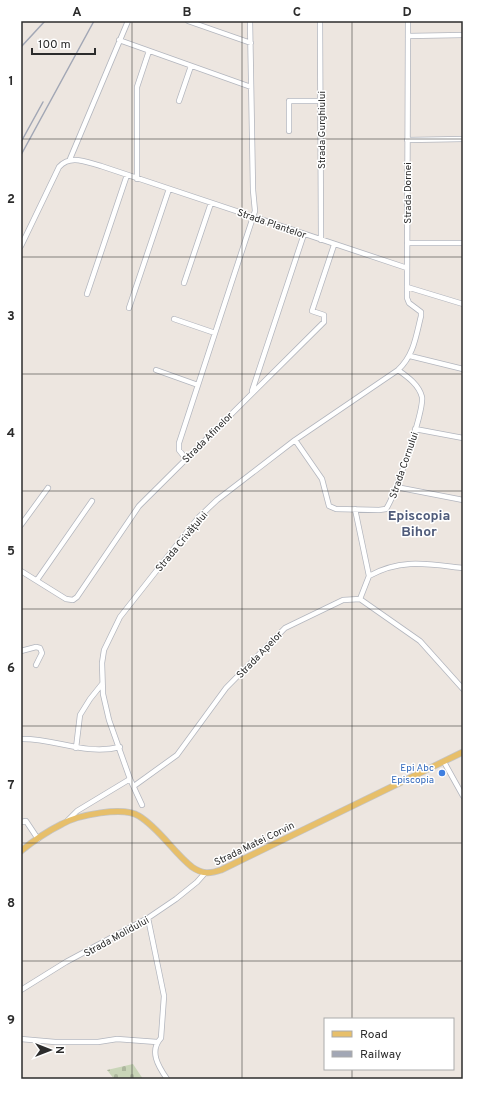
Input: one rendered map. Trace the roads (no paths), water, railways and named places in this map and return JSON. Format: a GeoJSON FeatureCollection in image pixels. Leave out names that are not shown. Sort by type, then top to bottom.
{"type":"FeatureCollection","features":[{"type":"Feature","properties":{"kind":"main road","name":"Strada Matei Corvin"},"geometry":{"type":"LineString","coordinates":[[21,851],[68,820],[122,811],[138,815],[149,822],[185,861],[199,872],[205,873],[221,870],[326,817],[463,752]]}},
{"type":"Feature","properties":{"kind":"street"},"geometry":{"type":"LineString","coordinates":[[21,246],[59,167],[70,159],[128,21]]}},
{"type":"Feature","properties":{"kind":"street"},"geometry":{"type":"LineString","coordinates":[[188,21],[251,43]]}},
{"type":"Feature","properties":{"kind":"street"},"geometry":{"type":"LineString","coordinates":[[186,459],[178,447],[254,217],[250,21]]}},
{"type":"Feature","properties":{"kind":"street","name":"Strada Gurghiului"},"geometry":{"type":"LineString","coordinates":[[320,21],[321,240]]}},
{"type":"Feature","properties":{"kind":"street","name":"Strada Dornei"},"geometry":{"type":"LineString","coordinates":[[408,21],[407,287],[408,301],[418,309],[421,316],[410,356]]}},
{"type":"Feature","properties":{"kind":"street"},"geometry":{"type":"LineString","coordinates":[[408,36],[463,35]]}},
{"type":"Feature","properties":{"kind":"street"},"geometry":{"type":"LineString","coordinates":[[119,40],[251,87]]}},
{"type":"Feature","properties":{"kind":"street"},"geometry":{"type":"LineString","coordinates":[[137,179],[137,87],[149,51]]}},
{"type":"Feature","properties":{"kind":"street"},"geometry":{"type":"LineString","coordinates":[[179,101],[191,66]]}},
{"type":"Feature","properties":{"kind":"street"},"geometry":{"type":"LineString","coordinates":[[289,131],[289,101],[321,101]]}},
{"type":"Feature","properties":{"kind":"street"},"geometry":{"type":"LineString","coordinates":[[407,140],[463,139]]}},
{"type":"Feature","properties":{"kind":"street","name":"Strada Plantelor"},"geometry":{"type":"LineString","coordinates":[[70,159],[101,166],[127,176],[407,268]]}},
{"type":"Feature","properties":{"kind":"street"},"geometry":{"type":"LineString","coordinates":[[87,294],[127,176]]}},
{"type":"Feature","properties":{"kind":"street"},"geometry":{"type":"LineString","coordinates":[[129,308],[169,189]]}},
{"type":"Feature","properties":{"kind":"street"},"geometry":{"type":"LineString","coordinates":[[184,283],[211,203]]}},
{"type":"Feature","properties":{"kind":"street"},"geometry":{"type":"LineString","coordinates":[[251,393],[304,234]]}},
{"type":"Feature","properties":{"kind":"street"},"geometry":{"type":"LineString","coordinates":[[407,244],[463,243]]}},
{"type":"Feature","properties":{"kind":"street","name":"Strada Afinelor"},"geometry":{"type":"LineString","coordinates":[[21,571],[66,599],[73,600],[78,597],[139,506],[324,322],[324,315],[312,311],[334,245]]}},
{"type":"Feature","properties":{"kind":"street"},"geometry":{"type":"LineString","coordinates":[[407,287],[463,304]]}},
{"type":"Feature","properties":{"kind":"street"},"geometry":{"type":"LineString","coordinates":[[174,319],[215,333]]}},
{"type":"Feature","properties":{"kind":"street"},"geometry":{"type":"LineString","coordinates":[[410,356],[463,370]]}},
{"type":"Feature","properties":{"kind":"street","name":"Strada Crivățului"},"geometry":{"type":"LineString","coordinates":[[142,805],[130,779],[110,720],[102,684],[104,650],[112,630],[128,605],[198,518],[234,486],[295,440],[398,370],[410,356]]}},
{"type":"Feature","properties":{"kind":"street"},"geometry":{"type":"LineString","coordinates":[[156,370],[198,384]]}},
{"type":"Feature","properties":{"kind":"street","name":"Strada Cornului"},"geometry":{"type":"LineString","coordinates":[[295,440],[322,479],[329,506],[336,509],[386,509],[396,487],[422,407],[420,389],[398,370]]}},
{"type":"Feature","properties":{"kind":"street"},"geometry":{"type":"LineString","coordinates":[[415,429],[463,438]]}},
{"type":"Feature","properties":{"kind":"street"},"geometry":{"type":"LineString","coordinates":[[396,487],[463,500]]}},
{"type":"Feature","properties":{"kind":"street"},"geometry":{"type":"LineString","coordinates":[[21,525],[48,488]]}},
{"type":"Feature","properties":{"kind":"street"},"geometry":{"type":"LineString","coordinates":[[37,580],[92,501]]}},
{"type":"Feature","properties":{"kind":"street"},"geometry":{"type":"LineString","coordinates":[[355,509],[369,576],[360,599],[420,642],[463,689]]}},
{"type":"Feature","properties":{"kind":"street"},"geometry":{"type":"LineString","coordinates":[[369,576],[394,565],[413,563],[463,568]]}},
{"type":"Feature","properties":{"kind":"street","name":"Strada Apelor"},"geometry":{"type":"LineString","coordinates":[[134,786],[177,755],[226,688],[284,628],[336,602],[350,598],[360,599]]}},
{"type":"Feature","properties":{"kind":"street"},"geometry":{"type":"LineString","coordinates":[[21,651],[36,647],[40,648],[42,653],[36,666]]}},
{"type":"Feature","properties":{"kind":"street"},"geometry":{"type":"LineString","coordinates":[[76,748],[80,715],[102,684]]}},
{"type":"Feature","properties":{"kind":"street"},"geometry":{"type":"LineString","coordinates":[[21,739],[39,739],[76,748],[97,751],[120,747]]}},
{"type":"Feature","properties":{"kind":"street"},"geometry":{"type":"LineString","coordinates":[[444,762],[463,796]]}},
{"type":"Feature","properties":{"kind":"street"},"geometry":{"type":"LineString","coordinates":[[68,820],[77,811],[130,779]]}},
{"type":"Feature","properties":{"kind":"street"},"geometry":{"type":"LineString","coordinates":[[21,822],[26,821],[38,839]]}},
{"type":"Feature","properties":{"kind":"street","name":"Strada Molidului"},"geometry":{"type":"LineString","coordinates":[[21,990],[66,962],[148,918],[176,899],[197,882],[205,873]]}},
{"type":"Feature","properties":{"kind":"street"},"geometry":{"type":"LineString","coordinates":[[148,918],[164,996],[161,1038],[157,1042],[154,1052],[167,1079]]}},
{"type":"Feature","properties":{"kind":"street"},"geometry":{"type":"LineString","coordinates":[[21,1039],[55,1042],[98,1042],[116,1039],[157,1042]]}},
{"type":"Feature","properties":{"kind":"railway"},"geometry":{"type":"LineString","coordinates":[[21,47],[45,21]]}},
{"type":"Feature","properties":{"kind":"railway"},"geometry":{"type":"LineString","coordinates":[[21,155],[94,21]]}},
{"type":"Feature","properties":{"kind":"railway"},"geometry":{"type":"LineString","coordinates":[[21,142],[43,102]]}},
{"type":"Feature","properties":{"kind":"place","name":"Epi Abc Episcopia"},"geometry":{"type":"Point","coordinates":[442,773]}},
{"type":"Feature","properties":{"kind":"district","name":"Episcopia Bihor"},"geometry":{"type":"Point","coordinates":[419,524]}}]}
